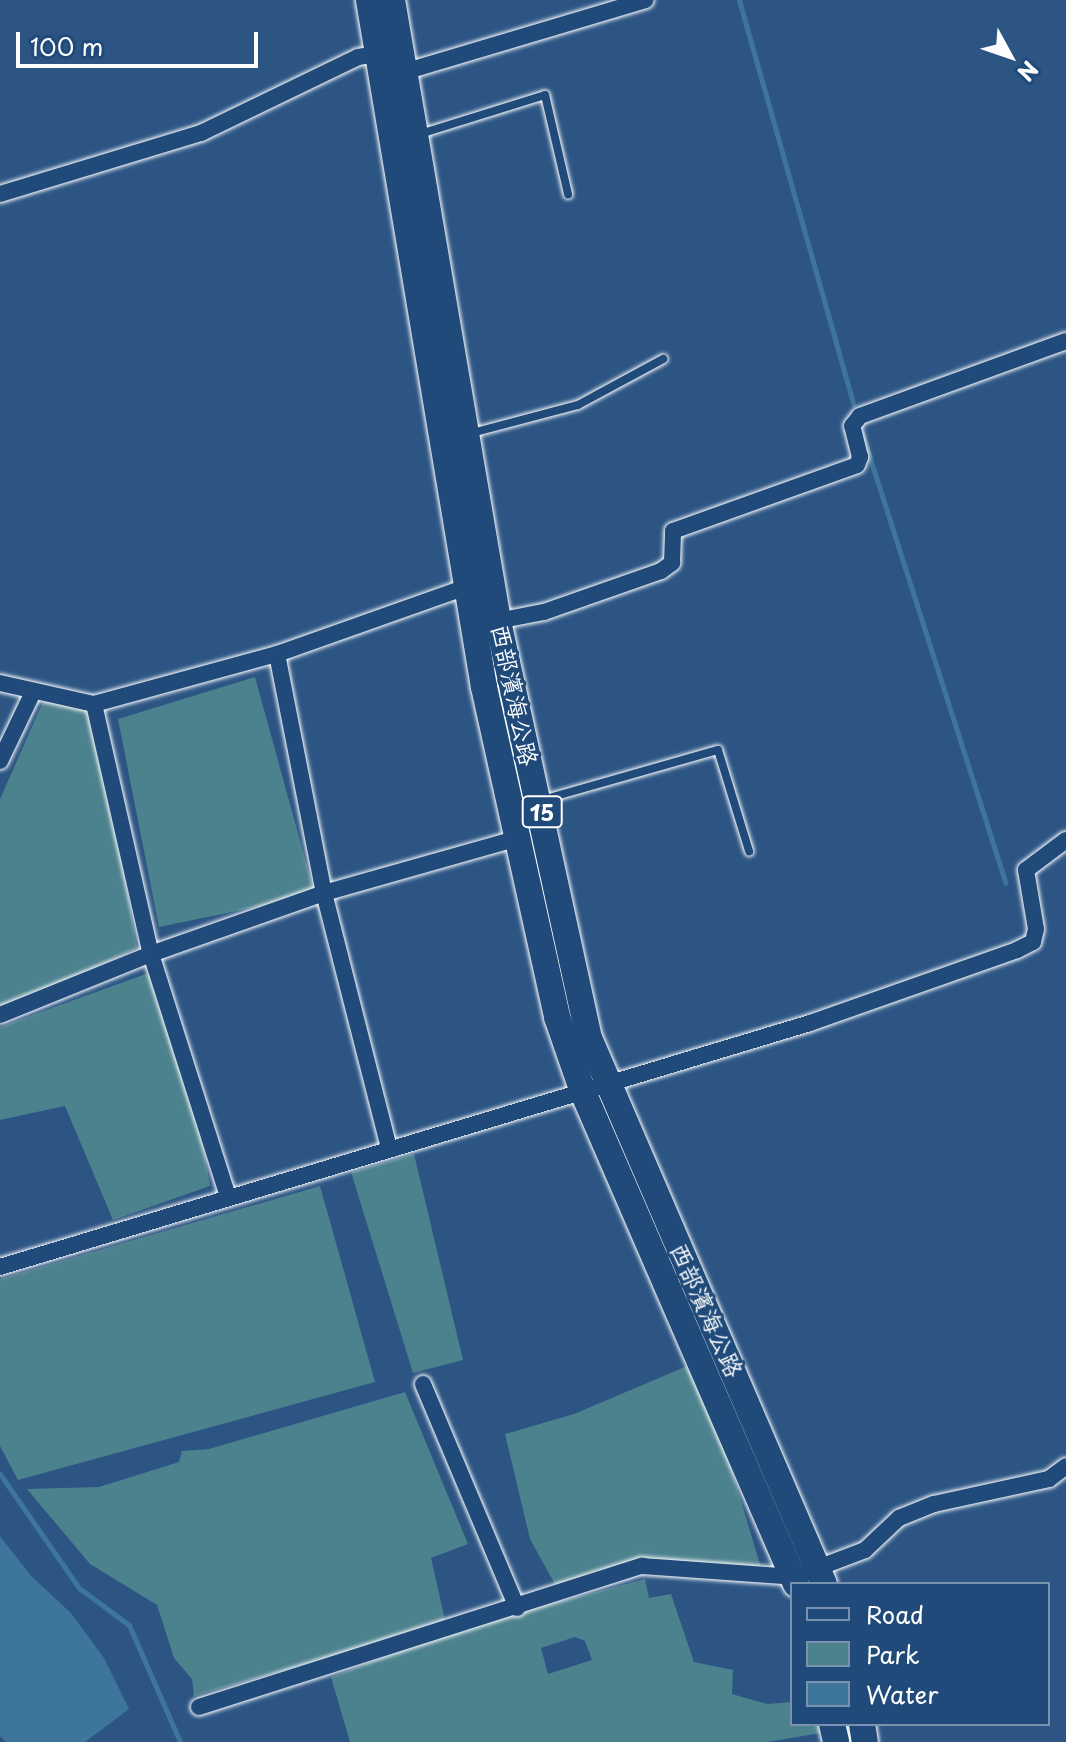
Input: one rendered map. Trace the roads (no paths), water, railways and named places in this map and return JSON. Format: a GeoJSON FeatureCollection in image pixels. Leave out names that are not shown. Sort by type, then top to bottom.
{"type":"FeatureCollection","features":[{"type":"Feature","properties":{"kind":"main road","name":"西部濱海公路"},"geometry":{"type":"LineString","coordinates":[[369,0],[456,437],[469,586],[487,623],[540,800],[589,1038],[822,1575]]}},
{"type":"Feature","properties":{"kind":"main road","name":"西部濱海公路"},"geometry":{"type":"LineString","coordinates":[[392,0],[415,135],[456,437],[487,623],[515,839],[557,1017],[583,1092],[795,1580]]}},
{"type":"Feature","properties":{"kind":"street"},"geometry":{"type":"LineString","coordinates":[[0,194],[201,133],[358,57],[378,54],[404,72],[645,0]]}},
{"type":"Feature","properties":{"kind":"street"},"geometry":{"type":"LineString","coordinates":[[487,623],[544,612],[661,571],[672,563],[673,531],[857,465],[860,457],[852,426],[860,416],[1066,341]]}},
{"type":"Feature","properties":{"kind":"street"},"geometry":{"type":"LineString","coordinates":[[0,683],[94,704],[277,654],[469,586]]}},
{"type":"Feature","properties":{"kind":"street"},"geometry":{"type":"LineString","coordinates":[[277,654],[324,893],[389,1148]]}},
{"type":"Feature","properties":{"kind":"street"},"geometry":{"type":"LineString","coordinates":[[0,761],[33,692]]}},
{"type":"Feature","properties":{"kind":"street"},"geometry":{"type":"LineString","coordinates":[[94,704],[151,954],[228,1197]]}},
{"type":"Feature","properties":{"kind":"street"},"geometry":{"type":"LineString","coordinates":[[0,1015],[151,954],[324,893],[515,839],[540,800]]}},
{"type":"Feature","properties":{"kind":"street"},"geometry":{"type":"LineString","coordinates":[[0,1267],[810,1023],[1033,942],[1036,929],[1026,870],[1066,840]]}},
{"type":"Feature","properties":{"kind":"street"},"geometry":{"type":"LineString","coordinates":[[423,1384],[517,1608]]}},
{"type":"Feature","properties":{"kind":"street"},"geometry":{"type":"LineString","coordinates":[[199,1707],[642,1566],[795,1580],[822,1575],[865,1550],[899,1518],[934,1504],[1049,1479],[1066,1466]]}},
{"type":"Feature","properties":{"kind":"lane"},"geometry":{"type":"LineString","coordinates":[[415,135],[545,95],[568,194]]}},
{"type":"Feature","properties":{"kind":"lane"},"geometry":{"type":"LineString","coordinates":[[456,437],[578,405],[663,359]]}},
{"type":"Feature","properties":{"kind":"lane"},"geometry":{"type":"LineString","coordinates":[[540,800],[718,750],[749,851]]}},
{"type":"Feature","properties":{"kind":"water"},"geometry":{"type":"Polygon","coordinates":[[[0,1536],[32,1577],[71,1613],[104,1658],[129,1709],[85,1742],[6,1742],[0,1736],[0,1536]]]}},
{"type":"Feature","properties":{"kind":"waterway"},"geometry":{"type":"LineString","coordinates":[[739,0],[853,404]]}},
{"type":"Feature","properties":{"kind":"waterway"},"geometry":{"type":"LineString","coordinates":[[862,433],[1006,883]]}},
{"type":"Feature","properties":{"kind":"waterway"},"geometry":{"type":"LineString","coordinates":[[0,1474],[79,1588],[129,1625],[180,1742]]}}]}
